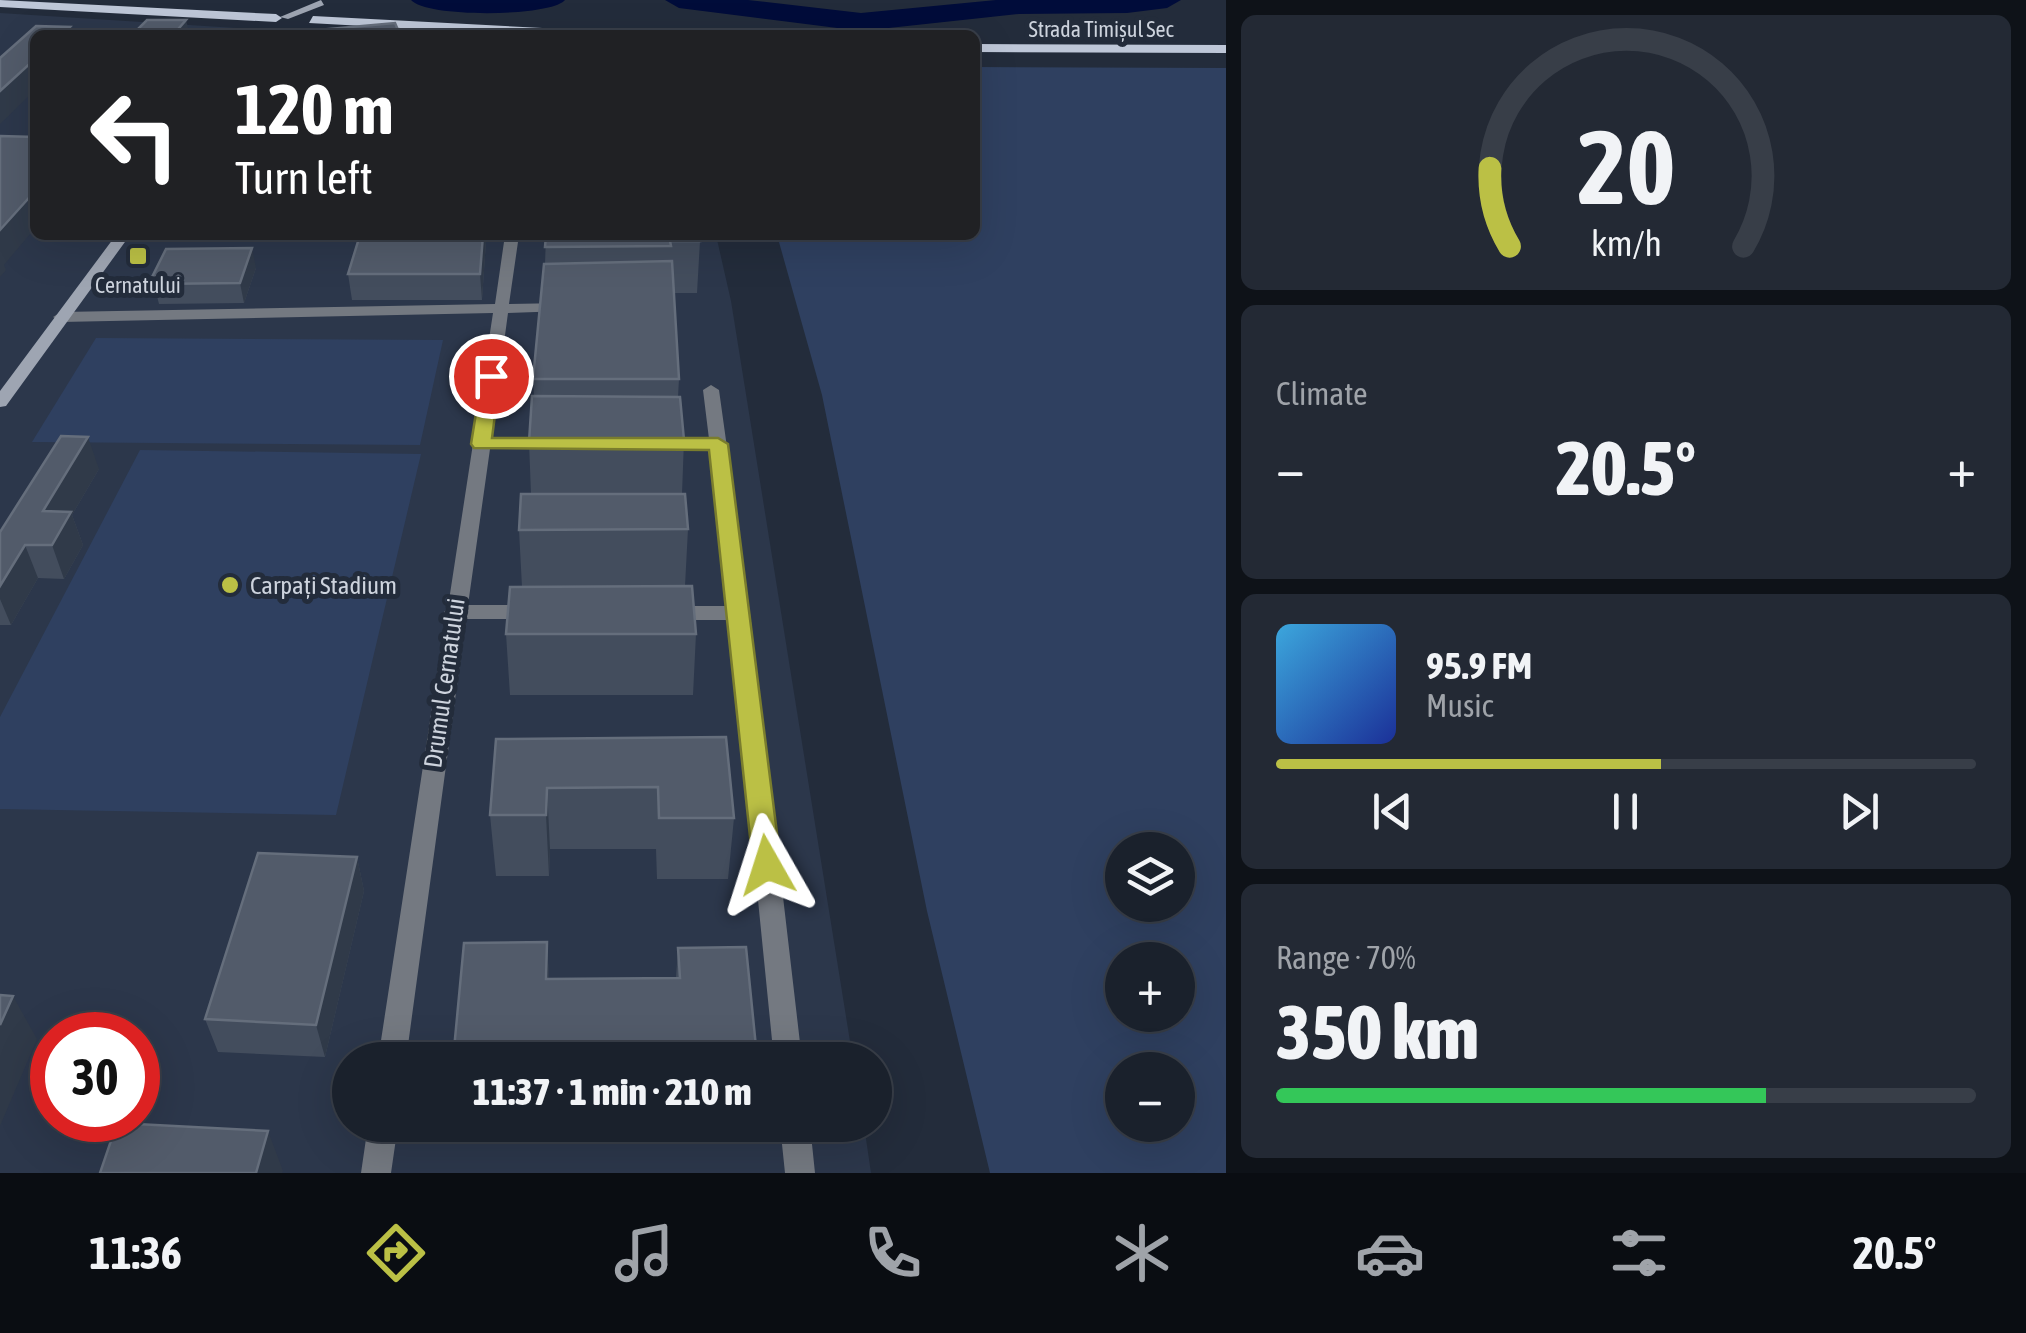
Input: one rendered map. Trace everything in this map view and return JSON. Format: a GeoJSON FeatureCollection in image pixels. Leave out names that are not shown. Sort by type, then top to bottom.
{"type":"FeatureCollection","features":[{"type":"Feature","properties":{"kind":"main road"},"geometry":{"type":"LineString","coordinates":[[249,30],[251,25],[322,1]]}},
{"type":"Feature","properties":{"kind":"main road"},"geometry":{"type":"LineString","coordinates":[[311,20],[322,1]]}},
{"type":"Feature","properties":{"kind":"main road"},"geometry":{"type":"LineString","coordinates":[[0,2],[504,30]]}},
{"type":"Feature","properties":{"kind":"main road"},"geometry":{"type":"LineString","coordinates":[[129,12],[236,30]]}},
{"type":"Feature","properties":{"kind":"main road"},"geometry":{"type":"LineString","coordinates":[[311,20],[318,26],[313,30]]}},
{"type":"Feature","properties":{"kind":"main road","name":"Strada Timișul Sec"},"geometry":{"type":"LineString","coordinates":[[980,48],[1226,49]]}},
{"type":"Feature","properties":{"kind":"main road"},"geometry":{"type":"LineString","coordinates":[[0,402],[119,240]]}},
{"type":"Feature","properties":{"kind":"street","name":"Drumul Cernatului"},"geometry":{"type":"LineString","coordinates":[[394,1042],[454,612],[511,240]]}},
{"type":"Feature","properties":{"kind":"street"},"geometry":{"type":"LineString","coordinates":[[61,317],[579,307]]}},
{"type":"Feature","properties":{"kind":"street"},"geometry":{"type":"LineString","coordinates":[[711,390],[740,613],[786,1042]]}},
{"type":"Feature","properties":{"kind":"street"},"geometry":{"type":"LineString","coordinates":[[481,444],[580,444]]}},
{"type":"Feature","properties":{"kind":"street"},"geometry":{"type":"LineString","coordinates":[[639,444],[718,444]]}},
{"type":"Feature","properties":{"kind":"street"},"geometry":{"type":"LineString","coordinates":[[454,612],[549,612]]}},
{"type":"Feature","properties":{"kind":"street"},"geometry":{"type":"LineString","coordinates":[[644,613],[740,613]]}},
{"type":"Feature","properties":{"kind":"street"},"geometry":{"type":"LineString","coordinates":[[376,1173],[381,1142]]}},
{"type":"Feature","properties":{"kind":"street"},"geometry":{"type":"LineString","coordinates":[[797,1142],[800,1173]]}},
{"type":"Feature","properties":{"kind":"shaded area"},"geometry":{"type":"Polygon","coordinates":[[[0,13],[267,30],[30,30],[30,240],[717,240],[731,301],[850,1042],[332,1042],[332,1142],[866,1142],[871,1173],[0,1173],[0,13]]]}},
{"type":"Feature","properties":{"kind":"shaded area"},"geometry":{"type":"Polygon","coordinates":[[[980,67],[1226,68],[1226,1173],[990,1173],[927,911],[822,395],[778,240],[980,240],[980,67]]]}},
{"type":"Feature","properties":{"kind":"shaded area"},"geometry":{"type":"Polygon","coordinates":[[[96,338],[443,340],[420,445],[32,442],[96,338]]]}},
{"type":"Feature","properties":{"kind":"shaded area","name":"Carpați Stadium"},"geometry":{"type":"Polygon","coordinates":[[[140,450],[421,454],[336,815],[0,809],[0,717],[140,450]]]}},
{"type":"Feature","properties":{"kind":"building"},"geometry":{"type":"Polygon","coordinates":[[[147,20],[186,20],[177,30],[137,30],[147,20]]]}},
{"type":"Feature","properties":{"kind":"building"},"geometry":{"type":"Polygon","coordinates":[[[395,23],[398,30],[318,30],[395,23]]]}},
{"type":"Feature","properties":{"kind":"building"},"geometry":{"type":"Polygon","coordinates":[[[36,26],[70,27],[67,30],[32,30],[36,26]]]}},
{"type":"Feature","properties":{"kind":"building"},"geometry":{"type":"Polygon","coordinates":[[[30,31],[30,64],[0,91],[0,58],[30,31]]]}},
{"type":"Feature","properties":{"kind":"building"},"geometry":{"type":"Polygon","coordinates":[[[0,136],[30,137],[30,197],[0,230],[0,136]]]}},
{"type":"Feature","properties":{"kind":"building"},"geometry":{"type":"Polygon","coordinates":[[[358,240],[483,240],[480,274],[348,274],[358,240]]]}},
{"type":"Feature","properties":{"kind":"building"},"geometry":{"type":"Polygon","coordinates":[[[546,240],[700,241],[670,241],[671,246],[545,247],[546,240]]]}},
{"type":"Feature","properties":{"kind":"building"},"geometry":{"type":"Polygon","coordinates":[[[252,248],[240,283],[154,284],[158,277],[152,277],[166,249],[252,248]]]}},
{"type":"Feature","properties":{"kind":"building"},"geometry":{"type":"Polygon","coordinates":[[[672,261],[679,379],[533,379],[544,264],[672,261]]]}},
{"type":"Feature","properties":{"kind":"building"},"geometry":{"type":"Polygon","coordinates":[[[532,396],[680,397],[684,440],[529,442],[532,396]]]}},
{"type":"Feature","properties":{"kind":"building"},"geometry":{"type":"Polygon","coordinates":[[[61,436],[88,437],[43,511],[71,512],[52,545],[25,545],[0,586],[0,532],[61,436]]]}},
{"type":"Feature","properties":{"kind":"building"},"geometry":{"type":"Polygon","coordinates":[[[521,494],[685,494],[688,529],[519,530],[521,494]]]}},
{"type":"Feature","properties":{"kind":"building"},"geometry":{"type":"Polygon","coordinates":[[[692,586],[696,634],[506,634],[510,587],[692,586]]]}},
{"type":"Feature","properties":{"kind":"building"},"geometry":{"type":"Polygon","coordinates":[[[726,737],[734,818],[659,818],[658,787],[547,788],[546,815],[490,815],[496,739],[726,737]]]}},
{"type":"Feature","properties":{"kind":"building"},"geometry":{"type":"Polygon","coordinates":[[[258,853],[357,857],[316,1025],[205,1019],[258,853]]]}},
{"type":"Feature","properties":{"kind":"building"},"geometry":{"type":"Polygon","coordinates":[[[547,942],[546,979],[680,978],[678,948],[746,947],[756,1042],[455,1042],[464,943],[547,942]]]}},
{"type":"Feature","properties":{"kind":"building"},"geometry":{"type":"Polygon","coordinates":[[[0,995],[13,996],[0,1025],[0,995]]]}},
{"type":"Feature","properties":{"kind":"building"},"geometry":{"type":"Polygon","coordinates":[[[160,1125],[268,1131],[256,1173],[100,1173],[111,1142],[160,1142],[160,1125]]]}},
{"type":"Feature","properties":{"kind":"waterway"},"geometry":{"type":"LineString","coordinates":[[425,0],[477,5],[551,0]]}},
{"type":"Feature","properties":{"kind":"waterway"},"geometry":{"type":"LineString","coordinates":[[679,0],[861,22],[1019,6],[1127,5],[1167,0]]}},
{"type":"Feature","properties":{"kind":"place","name":"Cernatului"},"geometry":{"type":"Point","coordinates":[138,256]}},
{"type":"Feature","properties":{"kind":"place","name":"Carpați Stadium"},"geometry":{"type":"Point","coordinates":[230,585]}},
{"type":"Feature","properties":{"kind":"route"},"geometry":{"type":"LineString","coordinates":[[491,376],[481,444],[718,444],[767,865]]}}]}
